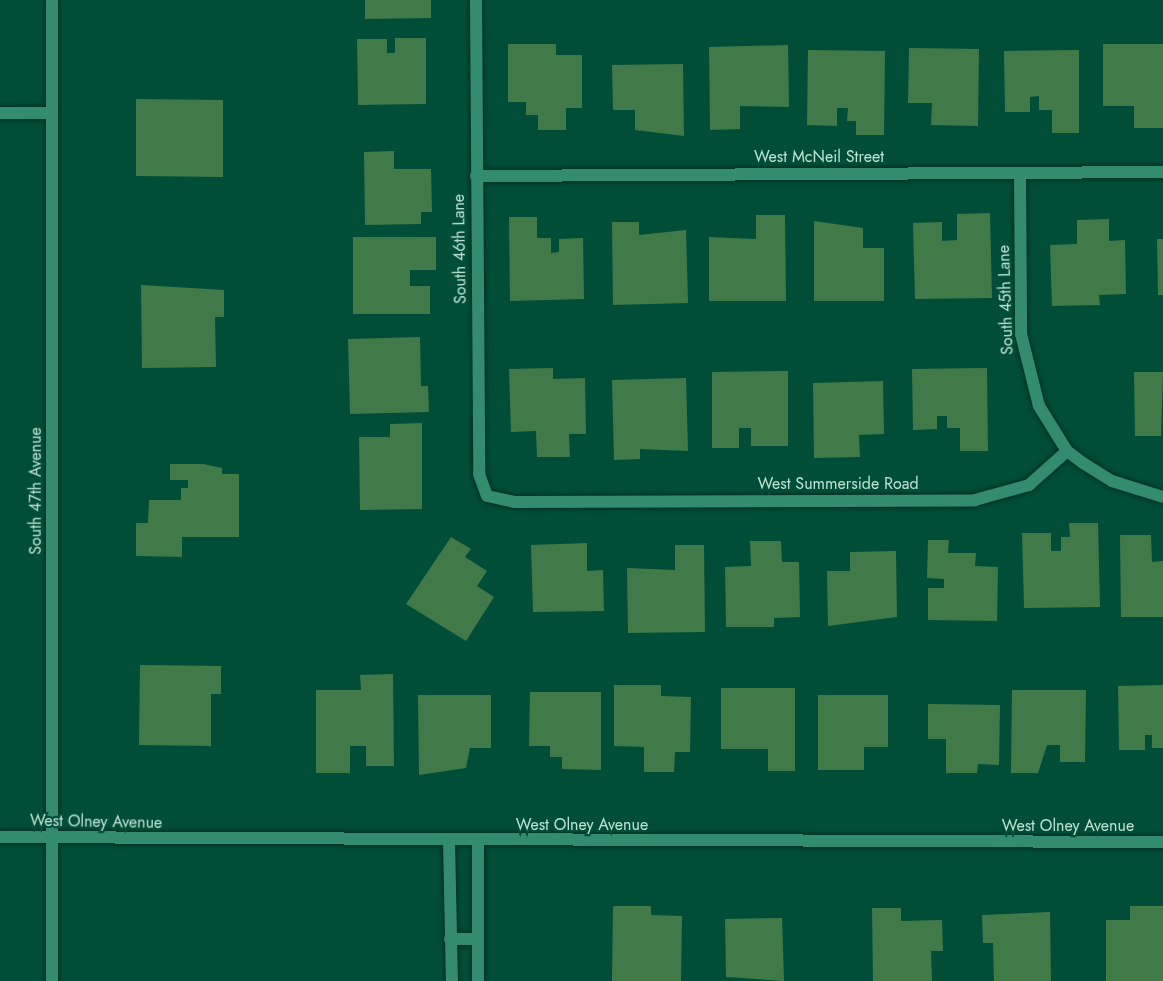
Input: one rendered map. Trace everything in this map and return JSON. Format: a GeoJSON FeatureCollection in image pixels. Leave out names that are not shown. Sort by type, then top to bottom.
{"type":"FeatureCollection","features":[{"type":"Feature","properties":{"kind":"street","name":"South 47th Avenue"},"geometry":{"type":"LineString","coordinates":[[52,0],[54,838],[52,981]]}},
{"type":"Feature","properties":{"kind":"street","name":"South 46th Lane"},"geometry":{"type":"LineString","coordinates":[[476,0],[480,474],[487,496]]}},
{"type":"Feature","properties":{"kind":"street"},"geometry":{"type":"LineString","coordinates":[[0,113],[51,113]]}},
{"type":"Feature","properties":{"kind":"street","name":"West McNeil Street"},"geometry":{"type":"LineString","coordinates":[[476,176],[1163,172]]}},
{"type":"Feature","properties":{"kind":"street","name":"South 45th Lane"},"geometry":{"type":"LineString","coordinates":[[1020,173],[1025,362],[1039,406],[1067,451]]}},
{"type":"Feature","properties":{"kind":"street"},"geometry":{"type":"LineString","coordinates":[[1067,451],[1112,481],[1163,497]]}},
{"type":"Feature","properties":{"kind":"street","name":"West Summerside Road"},"geometry":{"type":"LineString","coordinates":[[487,496],[515,502],[975,500],[1029,485],[1067,451]]}},
{"type":"Feature","properties":{"kind":"street","name":"West Olney Avenue"},"geometry":{"type":"LineString","coordinates":[[0,837],[449,841],[1163,842]]}},
{"type":"Feature","properties":{"kind":"street"},"geometry":{"type":"LineString","coordinates":[[449,841],[452,981]]}},
{"type":"Feature","properties":{"kind":"street"},"geometry":{"type":"LineString","coordinates":[[478,841],[478,981]]}},
{"type":"Feature","properties":{"kind":"street"},"geometry":{"type":"LineString","coordinates":[[450,939],[477,939]]}},
{"type":"Feature","properties":{"kind":"building"},"geometry":{"type":"Polygon","coordinates":[[[365,0],[431,0],[431,18],[365,19],[365,0]]]}},
{"type":"Feature","properties":{"kind":"building"},"geometry":{"type":"Polygon","coordinates":[[[395,38],[426,38],[426,104],[358,105],[357,39],[387,39],[387,53],[395,53],[395,38]]]}},
{"type":"Feature","properties":{"kind":"building"},"geometry":{"type":"Polygon","coordinates":[[[508,44],[556,44],[556,55],[582,55],[582,108],[566,108],[566,130],[538,130],[538,115],[526,115],[526,102],[508,102],[508,44]]]}},
{"type":"Feature","properties":{"kind":"building"},"geometry":{"type":"Polygon","coordinates":[[[1103,44],[1163,44],[1163,128],[1134,128],[1134,106],[1103,106],[1103,44]]]}},
{"type":"Feature","properties":{"kind":"building"},"geometry":{"type":"Polygon","coordinates":[[[788,45],[789,107],[740,106],[740,129],[710,130],[709,47],[788,45]]]}},
{"type":"Feature","properties":{"kind":"building"},"geometry":{"type":"Polygon","coordinates":[[[909,48],[979,49],[978,126],[931,125],[932,103],[908,103],[909,48]]]}},
{"type":"Feature","properties":{"kind":"building"},"geometry":{"type":"Polygon","coordinates":[[[808,50],[885,51],[884,135],[856,135],[856,121],[847,121],[848,108],[837,108],[837,126],[807,125],[808,50]]]}},
{"type":"Feature","properties":{"kind":"building"},"geometry":{"type":"Polygon","coordinates":[[[1079,50],[1079,133],[1052,133],[1052,110],[1039,110],[1039,96],[1030,97],[1030,112],[1005,112],[1004,51],[1079,50]]]}},
{"type":"Feature","properties":{"kind":"building"},"geometry":{"type":"Polygon","coordinates":[[[683,64],[684,136],[635,130],[635,110],[613,110],[612,65],[683,64]]]}},
{"type":"Feature","properties":{"kind":"building"},"geometry":{"type":"Polygon","coordinates":[[[136,99],[223,100],[223,177],[136,176],[136,99]]]}},
{"type":"Feature","properties":{"kind":"building"},"geometry":{"type":"Polygon","coordinates":[[[394,151],[394,169],[431,169],[432,212],[421,212],[421,224],[365,225],[364,152],[394,151]]]}},
{"type":"Feature","properties":{"kind":"building"},"geometry":{"type":"Polygon","coordinates":[[[990,213],[992,298],[915,299],[913,223],[942,222],[942,241],[957,240],[957,214],[990,213]]]}},
{"type":"Feature","properties":{"kind":"building"},"geometry":{"type":"Polygon","coordinates":[[[756,215],[785,215],[786,301],[709,301],[709,237],[756,239],[756,215]]]}},
{"type":"Feature","properties":{"kind":"building"},"geometry":{"type":"Polygon","coordinates":[[[509,217],[537,217],[537,238],[551,238],[551,253],[559,252],[559,239],[583,238],[584,299],[510,301],[509,217]]]}},
{"type":"Feature","properties":{"kind":"building"},"geometry":{"type":"Polygon","coordinates":[[[1109,219],[1109,241],[1125,240],[1126,294],[1099,295],[1100,305],[1052,306],[1050,245],[1077,244],[1077,220],[1109,219]]]}},
{"type":"Feature","properties":{"kind":"building"},"geometry":{"type":"Polygon","coordinates":[[[814,221],[863,228],[863,248],[884,248],[884,301],[814,301],[814,221]]]}},
{"type":"Feature","properties":{"kind":"building"},"geometry":{"type":"Polygon","coordinates":[[[612,222],[639,222],[639,235],[686,230],[688,303],[613,305],[612,222]]]}},
{"type":"Feature","properties":{"kind":"building"},"geometry":{"type":"Polygon","coordinates":[[[353,237],[436,237],[436,270],[410,270],[410,286],[430,286],[430,314],[353,314],[353,237]]]}},
{"type":"Feature","properties":{"kind":"building"},"geometry":{"type":"Polygon","coordinates":[[[1157,239],[1163,239],[1163,295],[1158,295],[1157,239]]]}},
{"type":"Feature","properties":{"kind":"building"},"geometry":{"type":"Polygon","coordinates":[[[141,285],[224,290],[224,317],[215,317],[216,367],[142,368],[141,285]]]}},
{"type":"Feature","properties":{"kind":"building"},"geometry":{"type":"Polygon","coordinates":[[[420,337],[421,386],[428,386],[429,412],[350,414],[348,339],[420,337]]]}},
{"type":"Feature","properties":{"kind":"building"},"geometry":{"type":"Polygon","coordinates":[[[553,368],[553,379],[585,378],[586,434],[569,434],[570,457],[537,457],[536,431],[511,432],[509,369],[553,368]]]}},
{"type":"Feature","properties":{"kind":"building"},"geometry":{"type":"Polygon","coordinates":[[[987,368],[988,451],[960,451],[960,428],[947,428],[947,416],[937,416],[937,429],[913,430],[912,369],[987,368]]]}},
{"type":"Feature","properties":{"kind":"building"},"geometry":{"type":"Polygon","coordinates":[[[788,371],[788,446],[751,446],[751,428],[739,428],[739,448],[712,448],[712,372],[788,371]]]}},
{"type":"Feature","properties":{"kind":"building"},"geometry":{"type":"Polygon","coordinates":[[[1134,372],[1163,372],[1161,436],[1135,436],[1134,372]]]}},
{"type":"Feature","properties":{"kind":"building"},"geometry":{"type":"Polygon","coordinates":[[[686,378],[688,451],[640,449],[640,459],[614,460],[612,380],[686,378]]]}},
{"type":"Feature","properties":{"kind":"building"},"geometry":{"type":"Polygon","coordinates":[[[883,381],[884,434],[859,435],[860,457],[814,458],[813,383],[883,381]]]}},
{"type":"Feature","properties":{"kind":"building"},"geometry":{"type":"Polygon","coordinates":[[[422,423],[422,509],[360,510],[359,437],[390,437],[390,424],[422,423]]]}},
{"type":"Feature","properties":{"kind":"building"},"geometry":{"type":"Polygon","coordinates":[[[170,464],[203,464],[222,468],[222,474],[239,474],[239,537],[182,537],[182,557],[136,556],[136,523],[148,523],[149,500],[181,500],[181,488],[188,488],[188,480],[170,480],[170,464]]]}},
{"type":"Feature","properties":{"kind":"building"},"geometry":{"type":"Polygon","coordinates":[[[1069,523],[1098,523],[1100,607],[1024,608],[1022,533],[1051,533],[1051,551],[1061,551],[1061,537],[1070,537],[1069,523]]]}},
{"type":"Feature","properties":{"kind":"building"},"geometry":{"type":"Polygon","coordinates":[[[1120,535],[1151,535],[1152,562],[1163,561],[1163,617],[1121,617],[1120,535]]]}},
{"type":"Feature","properties":{"kind":"building"},"geometry":{"type":"Polygon","coordinates":[[[451,537],[471,549],[465,557],[487,571],[477,586],[494,597],[466,641],[406,604],[451,537]]]}},
{"type":"Feature","properties":{"kind":"building"},"geometry":{"type":"Polygon","coordinates":[[[928,540],[949,540],[948,553],[976,553],[975,566],[998,567],[997,621],[928,620],[928,588],[944,588],[944,579],[927,578],[928,540]]]}},
{"type":"Feature","properties":{"kind":"building"},"geometry":{"type":"Polygon","coordinates":[[[750,541],[781,541],[782,562],[799,562],[800,617],[774,618],[774,627],[726,627],[725,567],[751,566],[750,541]]]}},
{"type":"Feature","properties":{"kind":"building"},"geometry":{"type":"Polygon","coordinates":[[[587,543],[587,571],[603,570],[604,611],[533,612],[531,545],[587,543]]]}},
{"type":"Feature","properties":{"kind":"building"},"geometry":{"type":"Polygon","coordinates":[[[675,545],[704,545],[705,632],[628,633],[627,568],[675,570],[675,545]]]}},
{"type":"Feature","properties":{"kind":"building"},"geometry":{"type":"Polygon","coordinates":[[[896,551],[897,617],[828,626],[827,571],[850,571],[850,552],[896,551]]]}},
{"type":"Feature","properties":{"kind":"building"},"geometry":{"type":"Polygon","coordinates":[[[140,665],[221,666],[221,694],[211,694],[211,746],[139,745],[140,665]]]}},
{"type":"Feature","properties":{"kind":"building"},"geometry":{"type":"Polygon","coordinates":[[[393,674],[394,766],[366,766],[366,746],[350,746],[350,773],[316,773],[316,690],[361,690],[360,675],[393,674]]]}},
{"type":"Feature","properties":{"kind":"building"},"geometry":{"type":"Polygon","coordinates":[[[614,685],[661,685],[661,696],[691,697],[690,752],[675,752],[674,772],[644,772],[644,747],[614,746],[614,685]]]}},
{"type":"Feature","properties":{"kind":"building"},"geometry":{"type":"Polygon","coordinates":[[[1163,685],[1163,748],[1152,748],[1152,735],[1145,735],[1145,750],[1119,750],[1118,686],[1163,685]]]}},
{"type":"Feature","properties":{"kind":"building"},"geometry":{"type":"Polygon","coordinates":[[[721,688],[795,688],[795,771],[768,771],[768,749],[721,749],[721,688]]]}},
{"type":"Feature","properties":{"kind":"building"},"geometry":{"type":"Polygon","coordinates":[[[1012,690],[1086,690],[1085,762],[1060,762],[1060,745],[1047,745],[1038,773],[1011,773],[1012,690]]]}},
{"type":"Feature","properties":{"kind":"building"},"geometry":{"type":"Polygon","coordinates":[[[530,692],[601,692],[601,770],[562,769],[562,757],[550,757],[550,746],[529,746],[530,692]]]}},
{"type":"Feature","properties":{"kind":"building"},"geometry":{"type":"Polygon","coordinates":[[[418,695],[491,695],[491,748],[470,748],[466,768],[419,775],[418,695]]]}},
{"type":"Feature","properties":{"kind":"building"},"geometry":{"type":"Polygon","coordinates":[[[818,695],[888,695],[888,747],[864,747],[864,770],[818,770],[818,695]]]}},
{"type":"Feature","properties":{"kind":"building"},"geometry":{"type":"Polygon","coordinates":[[[928,704],[1000,705],[999,765],[978,764],[977,773],[946,773],[946,739],[928,739],[928,704]]]}},
{"type":"Feature","properties":{"kind":"building"},"geometry":{"type":"Polygon","coordinates":[[[613,906],[651,906],[651,915],[682,916],[681,981],[612,981],[613,906]]]}},
{"type":"Feature","properties":{"kind":"building"},"geometry":{"type":"Polygon","coordinates":[[[1130,906],[1163,906],[1163,981],[1106,981],[1106,920],[1130,920],[1130,906]]]}},
{"type":"Feature","properties":{"kind":"building"},"geometry":{"type":"Polygon","coordinates":[[[872,908],[901,908],[901,921],[942,920],[943,951],[931,951],[932,981],[873,981],[872,908]]]}},
{"type":"Feature","properties":{"kind":"building"},"geometry":{"type":"Polygon","coordinates":[[[1050,912],[1051,981],[994,981],[993,943],[983,943],[982,915],[1050,912]]]}},
{"type":"Feature","properties":{"kind":"building"},"geometry":{"type":"Polygon","coordinates":[[[782,918],[784,981],[726,977],[725,919],[782,918]]]}}]}
